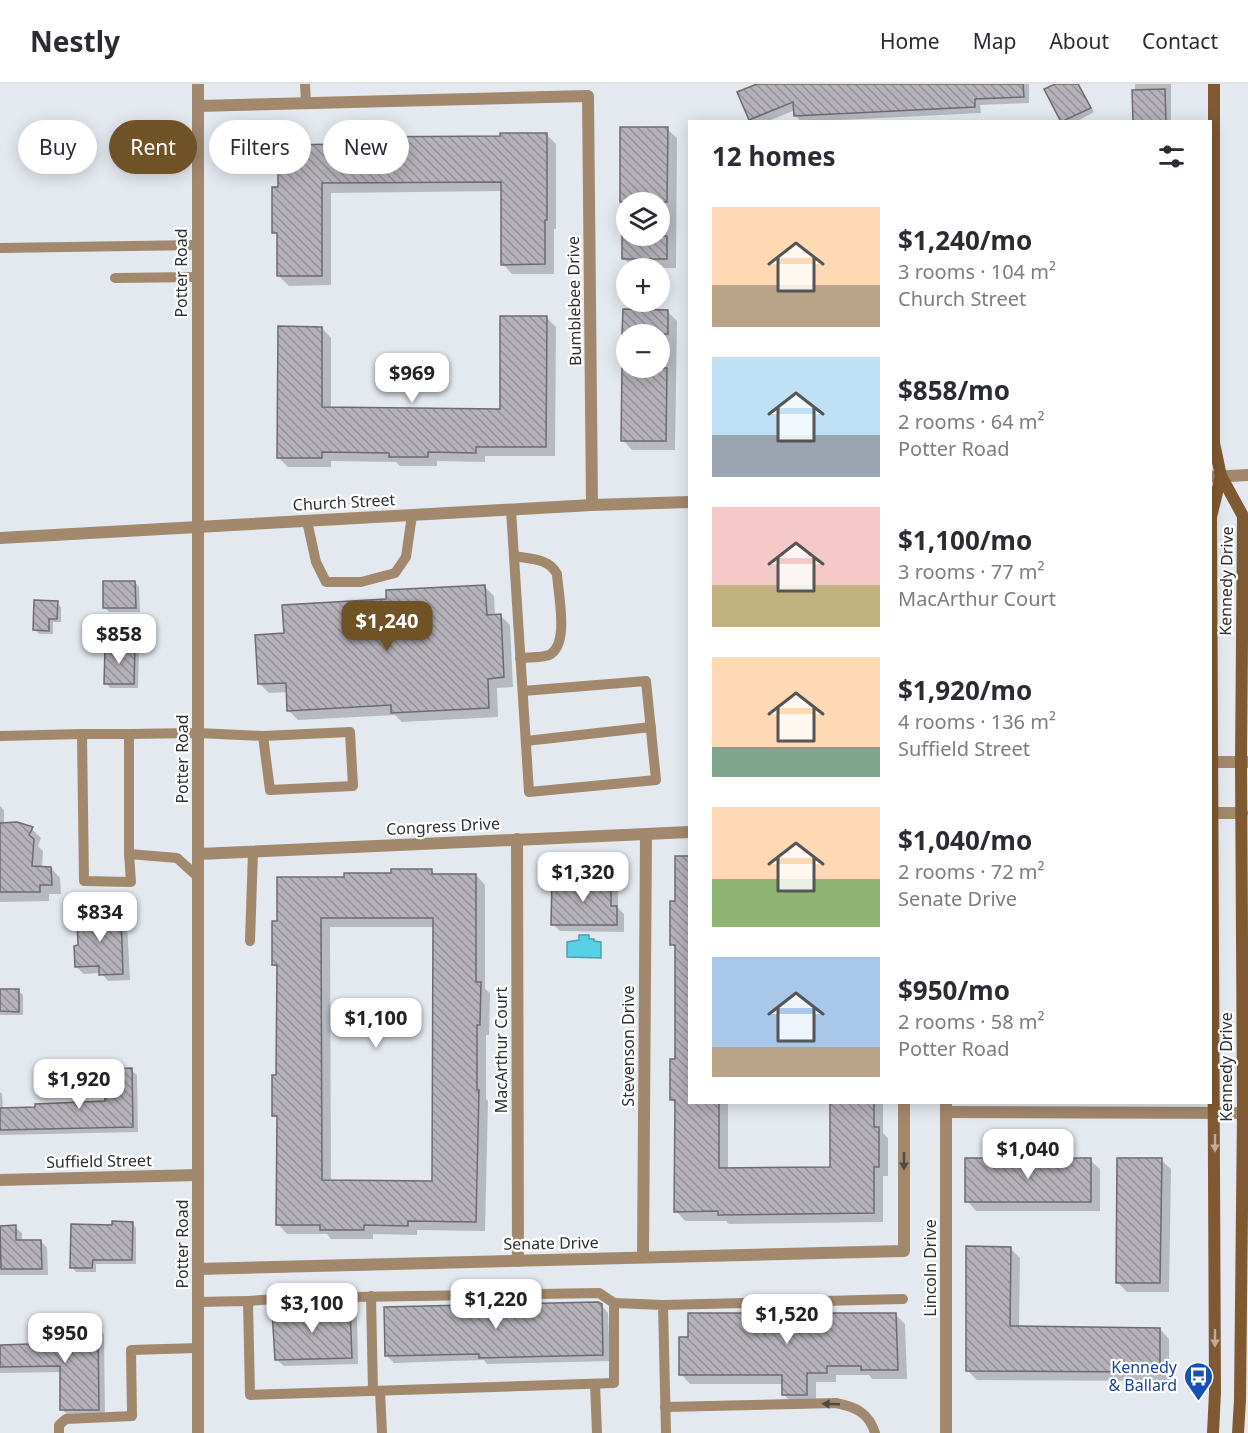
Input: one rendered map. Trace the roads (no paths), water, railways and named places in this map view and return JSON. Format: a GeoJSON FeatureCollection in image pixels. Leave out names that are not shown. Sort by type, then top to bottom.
{"type":"FeatureCollection","features":[{"type":"Feature","properties":{"kind":"street","name":"Potter Road"},"geometry":{"type":"LineString","coordinates":[[198,84],[198,1433]]}},
{"type":"Feature","properties":{"kind":"street"},"geometry":{"type":"LineString","coordinates":[[1214,84],[1214,443],[1216,477],[1248,475]]}},
{"type":"Feature","properties":{"kind":"street","name":"Bumblebee Drive"},"geometry":{"type":"LineString","coordinates":[[306,103],[588,96],[592,505]]}},
{"type":"Feature","properties":{"kind":"street"},"geometry":{"type":"LineString","coordinates":[[198,106],[306,103]]}},
{"type":"Feature","properties":{"kind":"street","name":"Kennedy Drive"},"geometry":{"type":"LineString","coordinates":[[1212,509],[1216,477]]}},
{"type":"Feature","properties":{"kind":"street","name":"Kennedy Drive"},"geometry":{"type":"LineString","coordinates":[[1216,477],[1243,516],[1244,762],[1242,813],[1245,1191],[1238,1433]]}},
{"type":"Feature","properties":{"kind":"street","name":"Church Street"},"geometry":{"type":"LineString","coordinates":[[0,538],[592,505],[688,502]]}},
{"type":"Feature","properties":{"kind":"street"},"geometry":{"type":"LineString","coordinates":[[1212,762],[1244,762]]}},
{"type":"Feature","properties":{"kind":"street"},"geometry":{"type":"LineString","coordinates":[[1212,813],[1242,813]]}},
{"type":"Feature","properties":{"kind":"street","name":"Congress Drive"},"geometry":{"type":"LineString","coordinates":[[198,854],[688,832]]}},
{"type":"Feature","properties":{"kind":"street","name":"Stevenson Drive"},"geometry":{"type":"LineString","coordinates":[[643,1257],[646,834]]}},
{"type":"Feature","properties":{"kind":"street","name":"MacArthur Court"},"geometry":{"type":"LineString","coordinates":[[517,839],[518,1260]]}},
{"type":"Feature","properties":{"kind":"street","name":"Kennedy Drive"},"geometry":{"type":"LineString","coordinates":[[1212,888],[1215,1113],[1213,1433]]}},
{"type":"Feature","properties":{"kind":"street","name":"Lincoln Drive"},"geometry":{"type":"LineString","coordinates":[[904,1104],[904,1251]]}},
{"type":"Feature","properties":{"kind":"street"},"geometry":{"type":"LineString","coordinates":[[946,1107],[1243,1113]]}},
{"type":"Feature","properties":{"kind":"street","name":"Lincoln Drive"},"geometry":{"type":"LineString","coordinates":[[946,1107],[946,1433]]}},
{"type":"Feature","properties":{"kind":"street","name":"Suffield Street"},"geometry":{"type":"LineString","coordinates":[[0,1180],[198,1175]]}},
{"type":"Feature","properties":{"kind":"street","name":"Senate Drive"},"geometry":{"type":"LineString","coordinates":[[198,1269],[904,1251]]}},
{"type":"Feature","properties":{"kind":"lane"},"geometry":{"type":"LineString","coordinates":[[305,84],[306,103]]}},
{"type":"Feature","properties":{"kind":"lane"},"geometry":{"type":"LineString","coordinates":[[0,248],[198,245]]}},
{"type":"Feature","properties":{"kind":"lane"},"geometry":{"type":"LineString","coordinates":[[115,278],[198,277]]}},
{"type":"Feature","properties":{"kind":"lane"},"geometry":{"type":"LineString","coordinates":[[512,510],[520,658],[522,691],[526,741],[529,792],[656,780],[646,681],[522,691]]}},
{"type":"Feature","properties":{"kind":"lane"},"geometry":{"type":"LineString","coordinates":[[307,521],[315,562],[326,582],[361,582],[395,573],[406,557],[412,515]]}},
{"type":"Feature","properties":{"kind":"lane"},"geometry":{"type":"LineString","coordinates":[[514,556],[545,561],[553,566],[557,574],[562,627],[561,641],[556,650],[547,656],[520,658]]}},
{"type":"Feature","properties":{"kind":"lane"},"geometry":{"type":"LineString","coordinates":[[526,741],[651,727]]}},
{"type":"Feature","properties":{"kind":"lane"},"geometry":{"type":"LineString","coordinates":[[0,736],[198,733],[263,736],[350,732],[353,786],[270,790],[263,736]]}},
{"type":"Feature","properties":{"kind":"lane"},"geometry":{"type":"LineString","coordinates":[[82,734],[84,881],[131,882],[129,734]]}},
{"type":"Feature","properties":{"kind":"lane"},"geometry":{"type":"LineString","coordinates":[[250,941],[253,851]]}},
{"type":"Feature","properties":{"kind":"lane"},"geometry":{"type":"LineString","coordinates":[[129,854],[177,858],[198,877]]}},
{"type":"Feature","properties":{"kind":"lane"},"geometry":{"type":"LineString","coordinates":[[198,1302],[270,1298],[599,1293],[614,1303],[663,1305],[903,1299]]}},
{"type":"Feature","properties":{"kind":"lane"},"geometry":{"type":"LineString","coordinates":[[371,1296],[376,1391],[382,1433]]}},
{"type":"Feature","properties":{"kind":"lane"},"geometry":{"type":"LineString","coordinates":[[248,1301],[250,1395],[614,1383],[614,1303]]}},
{"type":"Feature","properties":{"kind":"lane"},"geometry":{"type":"LineString","coordinates":[[663,1305],[666,1433]]}},
{"type":"Feature","properties":{"kind":"lane"},"geometry":{"type":"LineString","coordinates":[[59,1433],[59,1425],[66,1419],[132,1416],[131,1350],[198,1348]]}},
{"type":"Feature","properties":{"kind":"lane"},"geometry":{"type":"LineString","coordinates":[[595,1384],[597,1433]]}},
{"type":"Feature","properties":{"kind":"lane"},"geometry":{"type":"LineString","coordinates":[[665,1407],[836,1403],[853,1406],[868,1416],[875,1433]]}},
{"type":"Feature","properties":{"kind":"water"},"geometry":{"type":"Polygon","coordinates":[[[579,935],[589,935],[589,939],[601,942],[601,958],[567,957],[567,942],[579,940],[579,935]]]}},
{"type":"Feature","properties":{"kind":"place","name":"Kennedy & Ballard"},"geometry":{"type":"Point","coordinates":[1198,1402]}}]}
